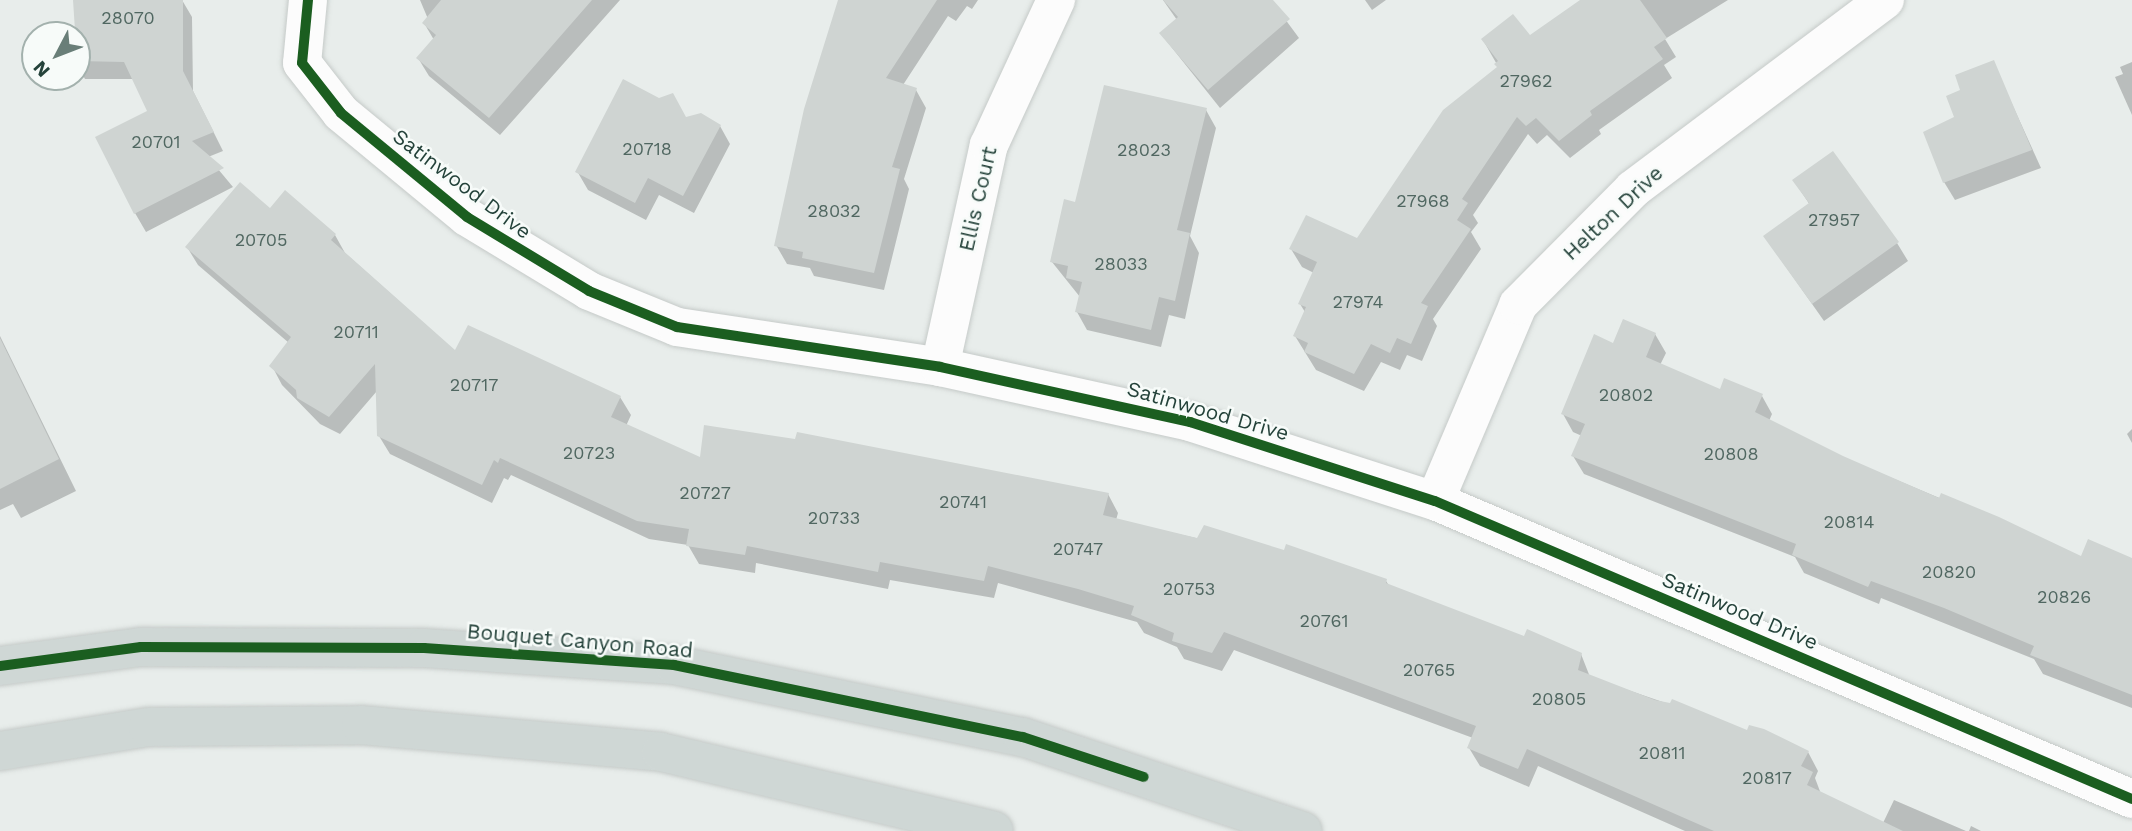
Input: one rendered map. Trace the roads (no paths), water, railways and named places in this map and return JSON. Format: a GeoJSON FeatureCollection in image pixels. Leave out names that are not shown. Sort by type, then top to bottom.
{"type":"FeatureCollection","features":[{"type":"Feature","properties":{"kind":"main road","name":"Bouquet Canyon Road"},"geometry":{"type":"LineString","coordinates":[[0,666],[141,647],[424,648],[674,665],[1023,737],[1303,831]]}},
{"type":"Feature","properties":{"kind":"main road"},"geometry":{"type":"LineString","coordinates":[[0,751],[148,727],[361,726],[661,752],[994,831]]}},
{"type":"Feature","properties":{"kind":"street","name":"Satinwood Drive"},"geometry":{"type":"LineString","coordinates":[[309,0],[302,63],[341,113],[467,217],[589,291],[677,327],[940,367],[1190,422],[1435,501],[2132,799]]}},
{"type":"Feature","properties":{"kind":"street","name":"Ellis Court"},"geometry":{"type":"LineString","coordinates":[[940,367],[989,145],[1056,0]]}},
{"type":"Feature","properties":{"kind":"street","name":"Helton Drive"},"geometry":{"type":"LineString","coordinates":[[1435,501],[1518,305],[1633,189],[1885,0]]}}]}
